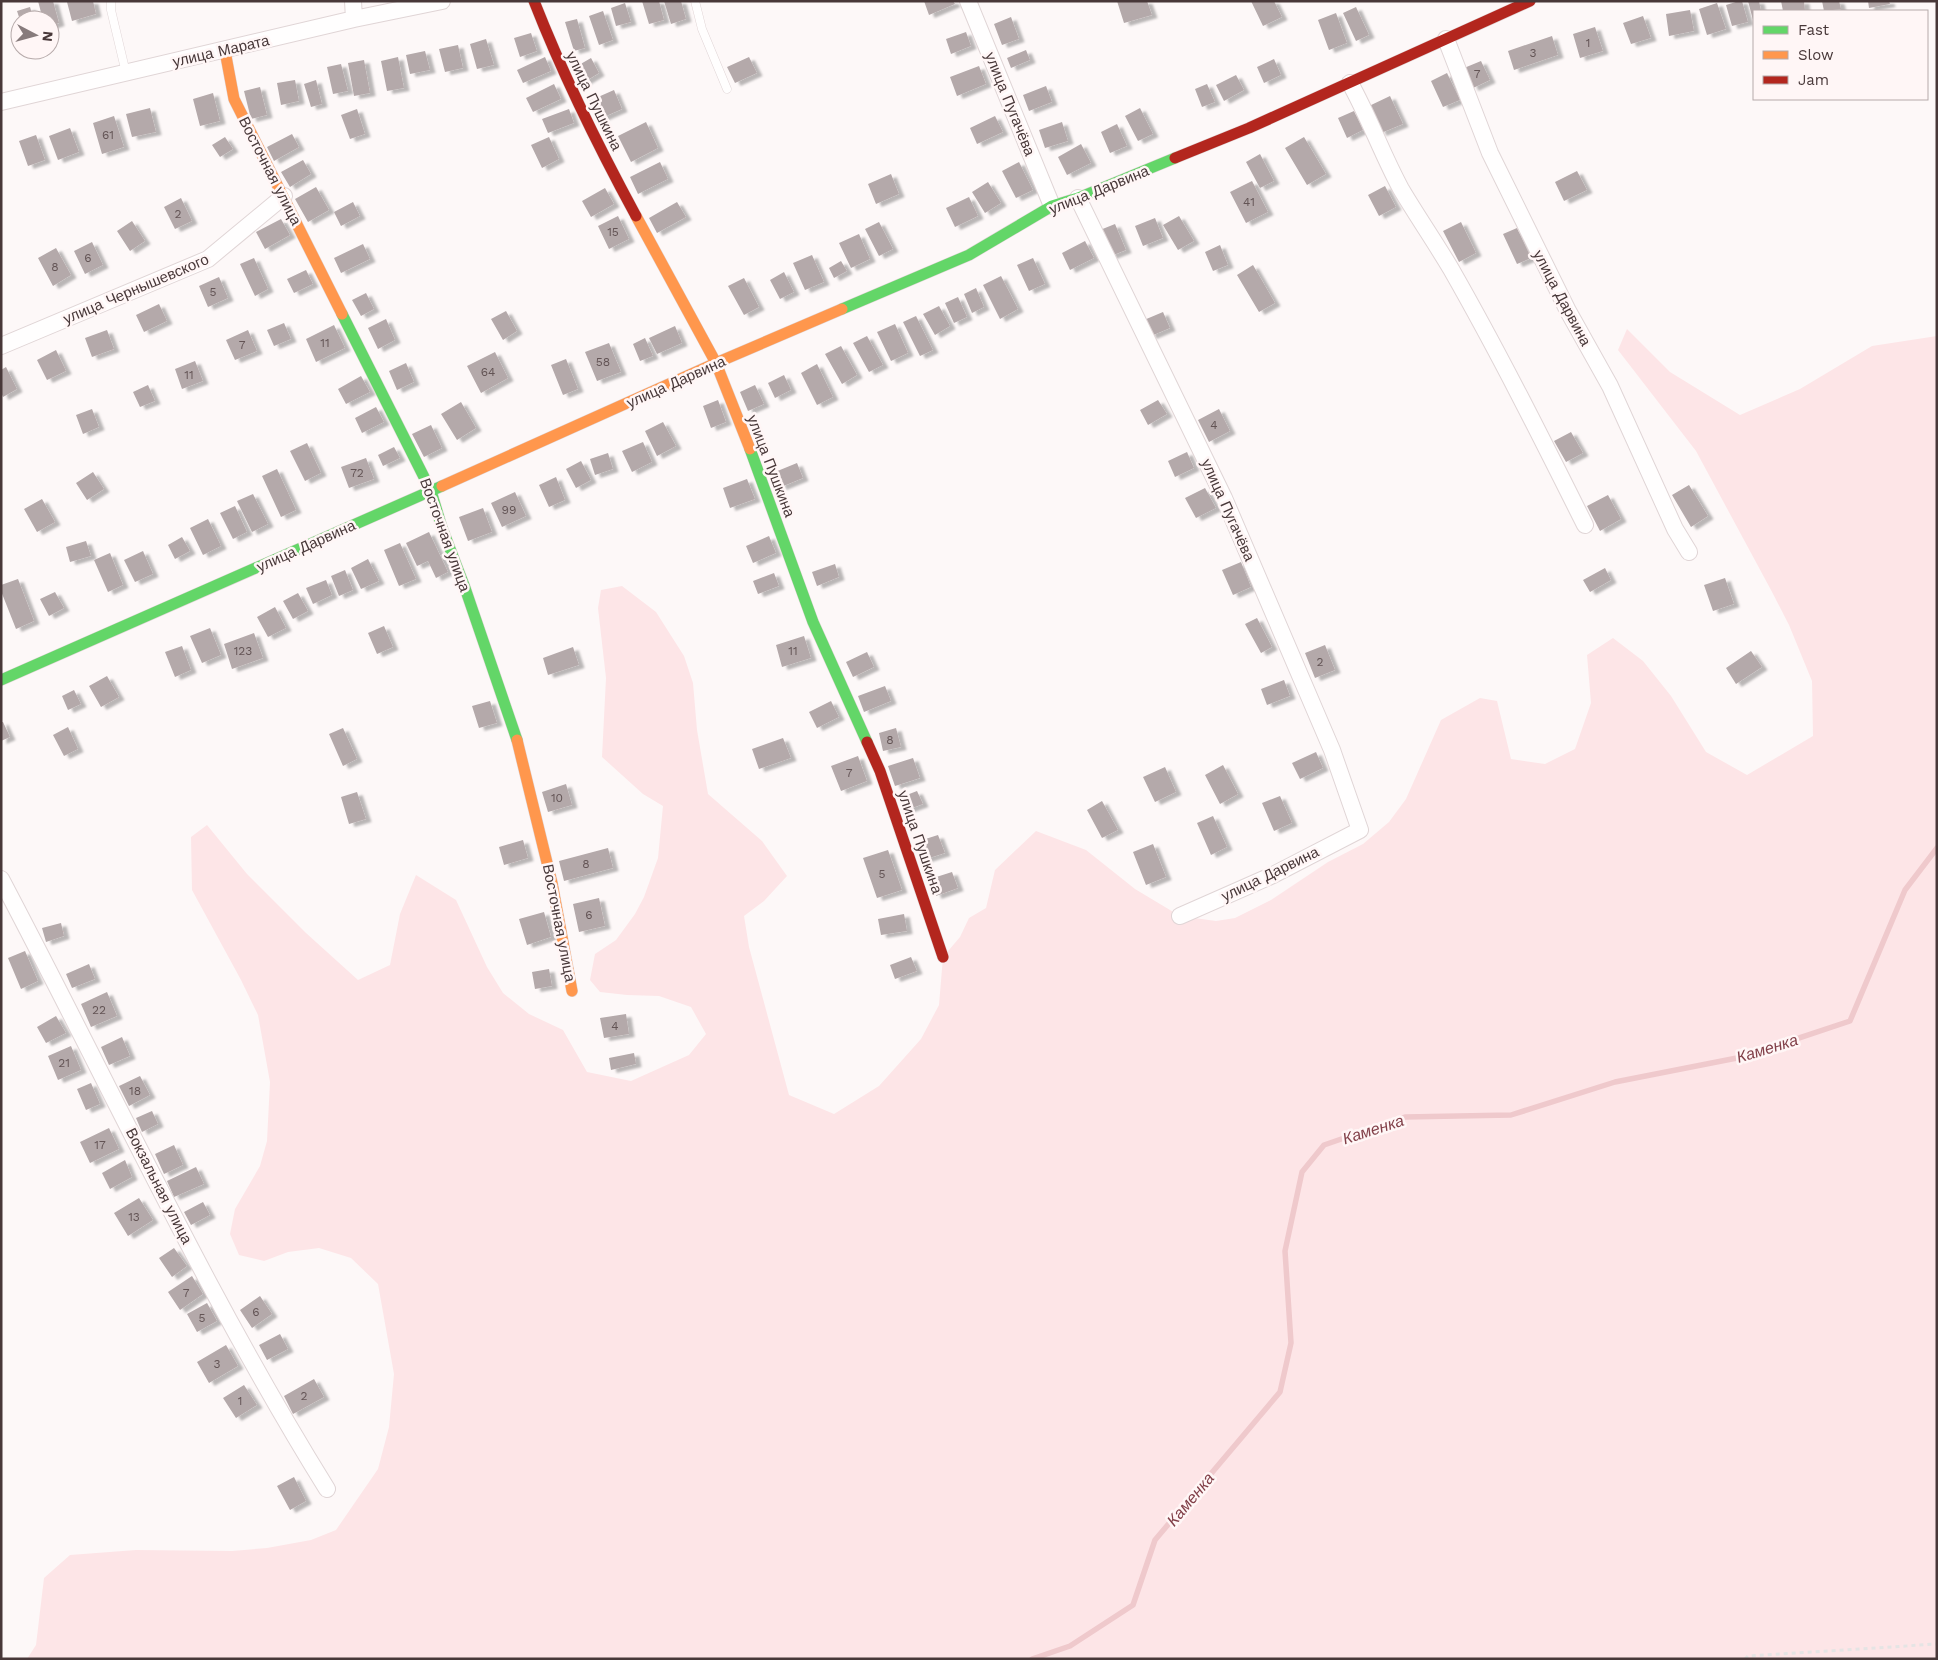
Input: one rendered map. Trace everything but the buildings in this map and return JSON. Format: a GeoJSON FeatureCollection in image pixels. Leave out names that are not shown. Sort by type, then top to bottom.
{"type":"FeatureCollection","features":[{"type":"Feature","properties":{"kind":"street"},"geometry":{"type":"LineString","coordinates":[[353,1],[354,20]]}},
{"type":"Feature","properties":{"kind":"street","name":"улица Марата"},"geometry":{"type":"LineString","coordinates":[[1,102],[442,1]]}},
{"type":"Feature","properties":{"kind":"street","name":"улица Пушкина"},"geometry":{"type":"LineString","coordinates":[[534,1],[555,56],[599,148],[716,363],[758,470],[813,622],[880,771],[943,957]]}},
{"type":"Feature","properties":{"kind":"street","name":"улица Пугачёва"},"geometry":{"type":"LineString","coordinates":[[968,1],[1052,206]]}},
{"type":"Feature","properties":{"kind":"street","name":"улица Дарвина"},"geometry":{"type":"LineString","coordinates":[[1,680],[431,491],[716,363],[970,255],[1052,206],[1078,198],[1249,128],[1530,1]]}},
{"type":"Feature","properties":{"kind":"street","name":"улица Дарвина"},"geometry":{"type":"LineString","coordinates":[[1446,39],[1490,154],[1568,311],[1610,386],[1675,529],[1689,552]]}},
{"type":"Feature","properties":{"kind":"street","name":"Восточная улица"},"geometry":{"type":"LineString","coordinates":[[225,51],[234,99],[431,491],[442,528],[465,588],[517,740],[552,883],[572,991]]}},
{"type":"Feature","properties":{"kind":"street"},"geometry":{"type":"LineString","coordinates":[[1350,83],[1400,186],[1423,227],[1450,268],[1506,368],[1585,525]]}},
{"type":"Feature","properties":{"kind":"street","name":"улица Чернышевского"},"geometry":{"type":"LineString","coordinates":[[1,346],[208,259],[284,196]]}},
{"type":"Feature","properties":{"kind":"street","name":"улица Пугачёва"},"geometry":{"type":"LineString","coordinates":[[1078,198],[1224,498],[1332,750],[1360,830]]}},
{"type":"Feature","properties":{"kind":"street","name":"улица Дарвина"},"geometry":{"type":"LineString","coordinates":[[1180,916],[1274,875],[1360,830]]}},
{"type":"Feature","properties":{"kind":"street","name":"Вокзальная улица"},"geometry":{"type":"LineString","coordinates":[[1,879],[120,1108],[173,1215],[292,1434],[327,1489]]}},
{"type":"Feature","properties":{"kind":"lane"},"geometry":{"type":"LineString","coordinates":[[111,1],[111,10],[126,73]]}},
{"type":"Feature","properties":{"kind":"lane"},"geometry":{"type":"LineString","coordinates":[[694,1],[702,29],[727,89]]}},
{"type":"Feature","properties":{"kind":"path"},"geometry":{"type":"LineString","coordinates":[[1745,1659],[1748,1656],[1937,1644]]}},
{"type":"Feature","properties":{"kind":"shaded area"},"geometry":{"type":"Polygon","coordinates":[[[1627,329],[1670,372],[1740,415],[1800,389],[1872,346],[1937,336],[1937,1659],[27,1659],[36,1645],[44,1578],[70,1555],[136,1550],[232,1551],[267,1548],[311,1540],[336,1530],[378,1469],[389,1427],[394,1374],[378,1284],[351,1258],[319,1248],[288,1252],[264,1261],[239,1255],[230,1234],[235,1209],[260,1166],[267,1141],[270,1082],[258,1015],[192,890],[191,837],[207,825],[247,874],[306,933],[358,980],[390,965],[400,914],[416,875],[456,900],[487,967],[503,993],[529,1014],[563,1030],[587,1072],[631,1081],[689,1055],[706,1034],[691,1007],[659,996],[600,992],[590,980],[595,954],[616,940],[635,914],[644,897],[658,858],[663,806],[643,794],[602,757],[606,678],[598,608],[601,590],[622,586],[656,612],[684,656],[693,683],[697,730],[708,794],[762,841],[787,876],[764,901],[744,916],[749,947],[789,1095],[834,1114],[879,1086],[921,1039],[939,1005],[943,957],[960,937],[969,918],[986,908],[995,870],[1036,831],[1086,850],[1135,889],[1180,916],[1216,921],[1235,918],[1271,900],[1328,862],[1363,844],[1389,822],[1406,799],[1441,720],[1480,698],[1497,701],[1511,759],[1545,764],[1575,749],[1591,703],[1587,655],[1613,638],[1643,661],[1671,696],[1706,752],[1747,775],[1813,736],[1812,681],[1789,625],[1696,451],[1618,350],[1627,329]]]}},
{"type":"Feature","properties":{"kind":"waterway","name":"Каменка"},"geometry":{"type":"LineString","coordinates":[[1032,1659],[1070,1646],[1133,1605],[1155,1540],[1280,1392],[1291,1343],[1285,1251],[1302,1172],[1324,1145],[1405,1117],[1511,1115],[1615,1082],[1742,1057],[1850,1021],[1905,890],[1937,848]]}},
{"type":"Feature","properties":{"kind":"traffic: fast"},"geometry":{"type":"LineString","coordinates":[[842,309],[969,255],[1052,206],[1078,198],[1175,158]]}},
{"type":"Feature","properties":{"kind":"traffic: fast"},"geometry":{"type":"LineString","coordinates":[[342,314],[431,491],[442,528],[465,588],[517,740]]}},
{"type":"Feature","properties":{"kind":"traffic: fast"},"geometry":{"type":"LineString","coordinates":[[750,449],[813,622],[867,742]]}},
{"type":"Feature","properties":{"kind":"traffic: fast"},"geometry":{"type":"LineString","coordinates":[[1,680],[442,486]]}},
{"type":"Feature","properties":{"kind":"traffic: slow"},"geometry":{"type":"LineString","coordinates":[[225,51],[234,99],[342,314]]}},
{"type":"Feature","properties":{"kind":"traffic: slow"},"geometry":{"type":"LineString","coordinates":[[636,216],[716,363],[750,449]]}},
{"type":"Feature","properties":{"kind":"traffic: slow"},"geometry":{"type":"LineString","coordinates":[[442,486],[716,363],[842,309]]}},
{"type":"Feature","properties":{"kind":"traffic: slow"},"geometry":{"type":"LineString","coordinates":[[517,740],[552,883],[572,991]]}},
{"type":"Feature","properties":{"kind":"traffic: jam"},"geometry":{"type":"LineString","coordinates":[[534,1],[582,110],[636,216]]}},
{"type":"Feature","properties":{"kind":"traffic: jam"},"geometry":{"type":"LineString","coordinates":[[1175,158],[1249,128],[1530,1]]}},
{"type":"Feature","properties":{"kind":"traffic: jam"},"geometry":{"type":"LineString","coordinates":[[867,742],[880,771],[943,957]]}}]}
